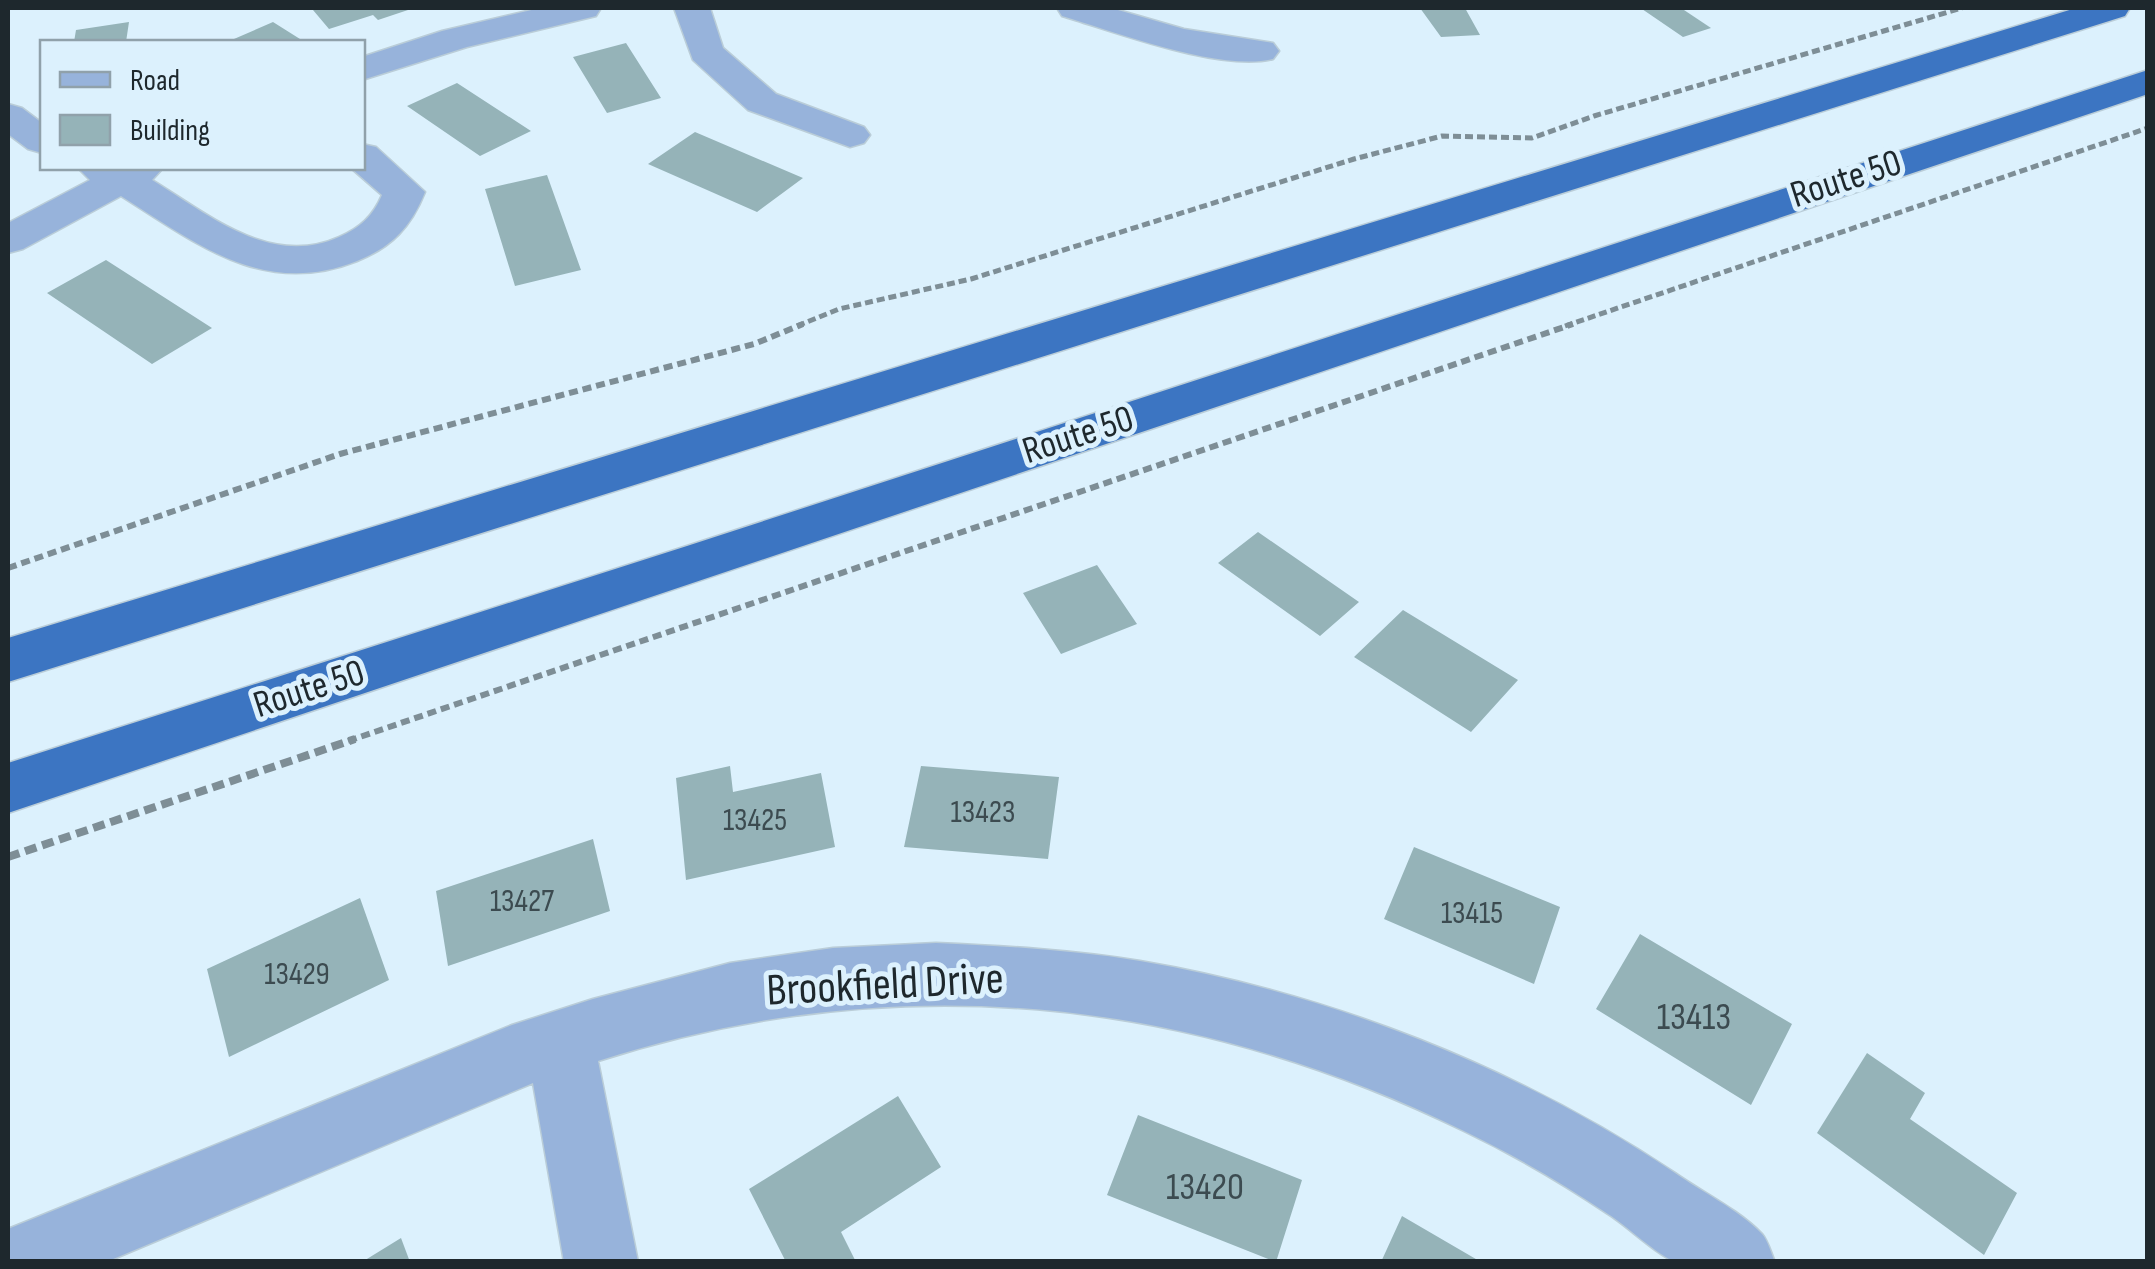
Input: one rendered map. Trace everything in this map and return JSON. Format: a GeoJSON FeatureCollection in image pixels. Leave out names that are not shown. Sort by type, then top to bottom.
{"type":"FeatureCollection","features":[{"type":"Feature","properties":{"kind":"highway"},"geometry":{"type":"LineString","coordinates":[[8,660],[2112,8]]}},
{"type":"Feature","properties":{"kind":"highway","name":"Route 50"},"geometry":{"type":"LineString","coordinates":[[8,788],[2148,80]]}},
{"type":"Feature","properties":{"kind":"street"},"geometry":{"type":"LineString","coordinates":[[365,68],[455,39],[583,8]]}},
{"type":"Feature","properties":{"kind":"street"},"geometry":{"type":"LineString","coordinates":[[692,8],[706,52],[762,102],[850,135]]}},
{"type":"Feature","properties":{"kind":"street"},"geometry":{"type":"LineString","coordinates":[[1075,8],[1180,40],[1260,51]]}},
{"type":"Feature","properties":{"kind":"street"},"geometry":{"type":"LineString","coordinates":[[8,116],[40,140]]}},
{"type":"Feature","properties":{"kind":"street"},"geometry":{"type":"LineString","coordinates":[[8,240],[121,171],[238,251],[278,263],[331,260],[392,226],[404,192],[365,159]]}},
{"type":"Feature","properties":{"kind":"street","name":"Brookfield Drive"},"geometry":{"type":"LineString","coordinates":[[16,1262],[512,1058],[560,1042],[728,994],[812,982],[950,974],[1128,987],[1316,1034],[1424,1075],[1531,1126],[1638,1191],[1738,1262]]}},
{"type":"Feature","properties":{"kind":"street"},"geometry":{"type":"LineString","coordinates":[[560,1042],[600,1262]]}},
{"type":"Feature","properties":{"kind":"path"},"geometry":{"type":"LineString","coordinates":[[8,568],[340,454],[754,344],[839,309],[971,279],[1354,159],[1442,136],[1532,138],[1959,8]]}},
{"type":"Feature","properties":{"kind":"path"},"geometry":{"type":"LineString","coordinates":[[8,858],[2148,128]]}},
{"type":"Feature","properties":{"kind":"building"},"geometry":{"type":"Polygon","coordinates":[[[414,8],[378,20],[373,15],[329,29],[313,10],[414,8]]]}},
{"type":"Feature","properties":{"kind":"building"},"geometry":{"type":"Polygon","coordinates":[[[1420,8],[1465,8],[1480,35],[1441,37],[1420,8]]]}},
{"type":"Feature","properties":{"kind":"building"},"geometry":{"type":"Polygon","coordinates":[[[1642,9],[1684,10],[1711,28],[1683,37],[1642,9]]]}},
{"type":"Feature","properties":{"kind":"building"},"geometry":{"type":"Polygon","coordinates":[[[129,22],[126,40],[74,40],[76,30],[129,22]]]}},
{"type":"Feature","properties":{"kind":"building"},"geometry":{"type":"Polygon","coordinates":[[[273,22],[300,39],[298,40],[232,40],[273,22]]]}},
{"type":"Feature","properties":{"kind":"building"},"geometry":{"type":"Polygon","coordinates":[[[626,43],[661,98],[607,113],[573,57],[626,43]]]}},
{"type":"Feature","properties":{"kind":"building"},"geometry":{"type":"Polygon","coordinates":[[[457,83],[531,131],[480,156],[407,106],[457,83]]]}},
{"type":"Feature","properties":{"kind":"building"},"geometry":{"type":"Polygon","coordinates":[[[695,132],[803,178],[757,212],[648,164],[695,132]]]}},
{"type":"Feature","properties":{"kind":"building"},"geometry":{"type":"Polygon","coordinates":[[[547,175],[581,270],[515,286],[485,189],[547,175]]]}},
{"type":"Feature","properties":{"kind":"building"},"geometry":{"type":"Polygon","coordinates":[[[106,260],[212,328],[152,364],[47,293],[106,260]]]}},
{"type":"Feature","properties":{"kind":"building"},"geometry":{"type":"Polygon","coordinates":[[[1258,532],[1359,602],[1320,636],[1218,563],[1258,532]]]}},
{"type":"Feature","properties":{"kind":"building"},"geometry":{"type":"Polygon","coordinates":[[[1097,565],[1137,624],[1061,654],[1023,593],[1097,565]]]}},
{"type":"Feature","properties":{"kind":"building"},"geometry":{"type":"Polygon","coordinates":[[[1403,610],[1518,680],[1471,732],[1354,657],[1403,610]]]}},
{"type":"Feature","properties":{"kind":"building"},"geometry":{"type":"Polygon","coordinates":[[[730,766],[733,792],[821,773],[835,847],[686,880],[676,778],[730,766]]]}},
{"type":"Feature","properties":{"kind":"building"},"geometry":{"type":"Polygon","coordinates":[[[921,766],[1059,777],[1048,859],[904,847],[921,766]]]}},
{"type":"Feature","properties":{"kind":"building"},"geometry":{"type":"Polygon","coordinates":[[[593,839],[610,911],[448,966],[436,891],[593,839]]]}},
{"type":"Feature","properties":{"kind":"building"},"geometry":{"type":"Polygon","coordinates":[[[1414,847],[1560,907],[1534,984],[1384,919],[1414,847]]]}},
{"type":"Feature","properties":{"kind":"building"},"geometry":{"type":"Polygon","coordinates":[[[360,898],[389,980],[229,1057],[207,969],[360,898]]]}},
{"type":"Feature","properties":{"kind":"building"},"geometry":{"type":"Polygon","coordinates":[[[1640,934],[1792,1024],[1751,1105],[1596,1009],[1640,934]]]}},
{"type":"Feature","properties":{"kind":"building"},"geometry":{"type":"Polygon","coordinates":[[[1867,1053],[1925,1093],[1910,1119],[2017,1193],[1984,1255],[1817,1133],[1867,1053]]]}},
{"type":"Feature","properties":{"kind":"building"},"geometry":{"type":"Polygon","coordinates":[[[898,1096],[941,1167],[841,1232],[856,1262],[786,1262],[749,1189],[898,1096]]]}},
{"type":"Feature","properties":{"kind":"building"},"geometry":{"type":"Polygon","coordinates":[[[1138,1115],[1302,1180],[1276,1262],[1107,1195],[1138,1115]]]}},
{"type":"Feature","properties":{"kind":"building"},"geometry":{"type":"Polygon","coordinates":[[[1402,1216],[1481,1262],[1381,1262],[1402,1216]]]}},
{"type":"Feature","properties":{"kind":"building"},"geometry":{"type":"Polygon","coordinates":[[[401,1238],[410,1262],[362,1262],[401,1238]]]}}]}
